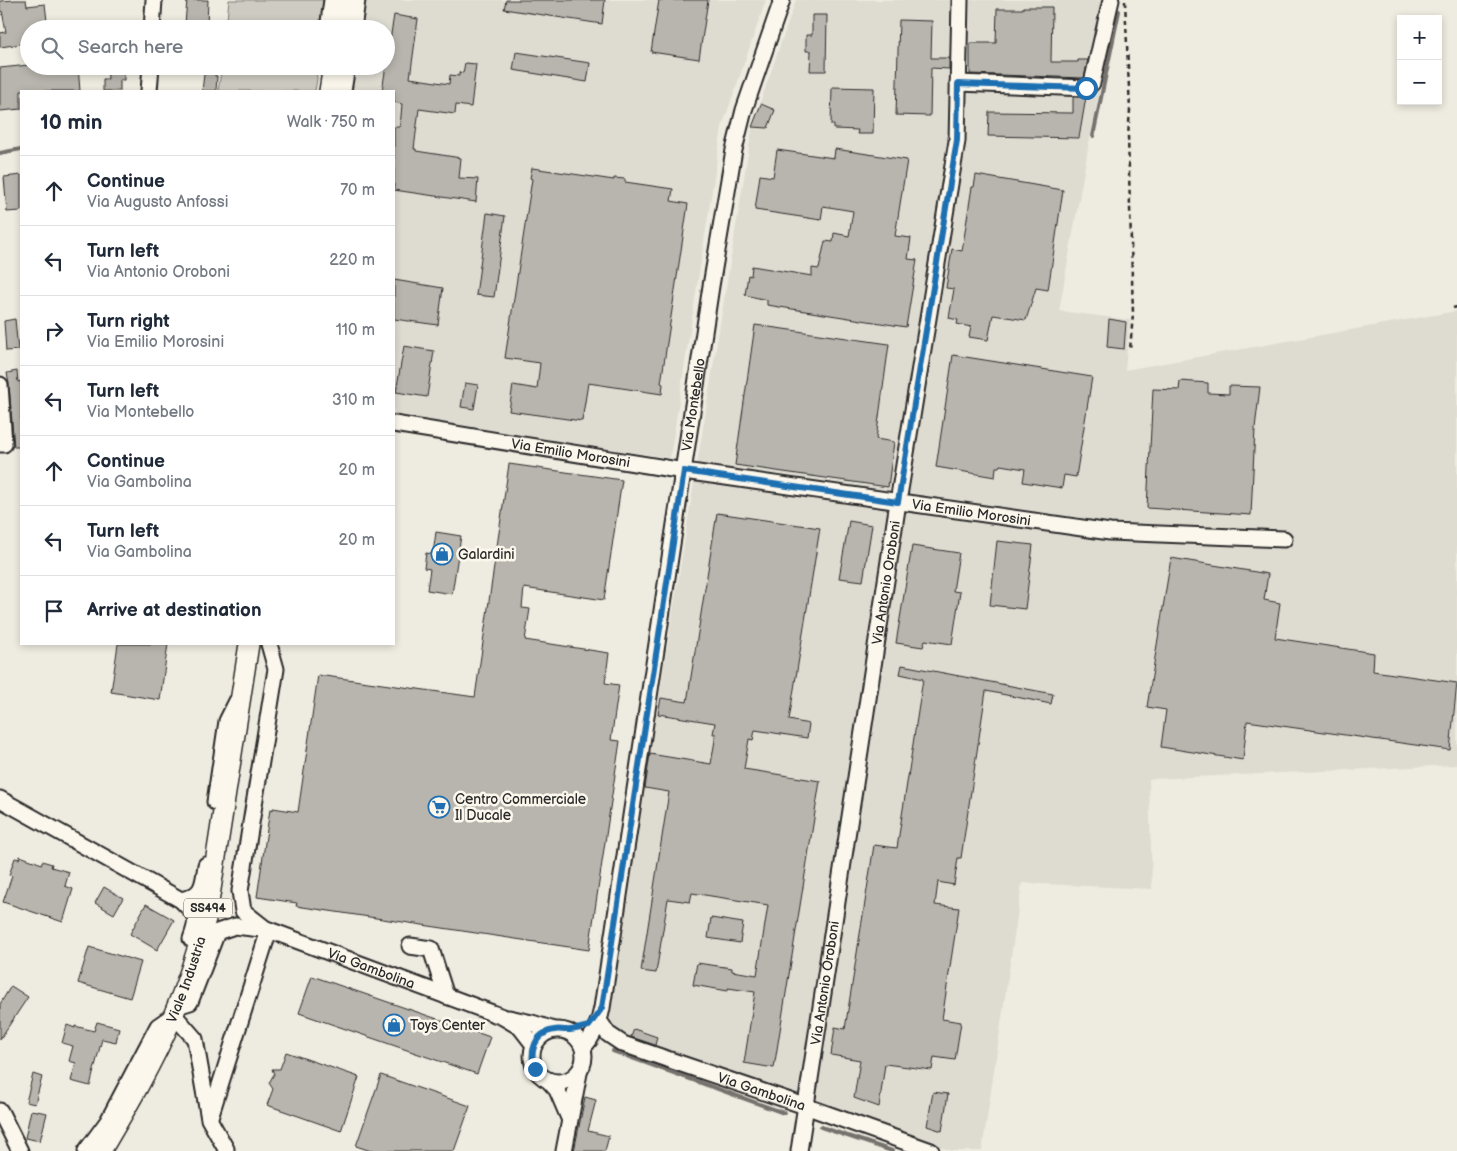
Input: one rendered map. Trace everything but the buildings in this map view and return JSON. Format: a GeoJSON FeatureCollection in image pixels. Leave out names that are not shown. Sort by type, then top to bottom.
{"type":"FeatureCollection","features":[{"type":"Feature","properties":{"kind":"main road"},"geometry":{"type":"LineString","coordinates":[[339,20],[342,0]]}},
{"type":"Feature","properties":{"kind":"main road"},"geometry":{"type":"LineString","coordinates":[[329,90],[332,75]]}},
{"type":"Feature","properties":{"kind":"main road","name":"Viale Industria"},"geometry":{"type":"LineString","coordinates":[[101,1151],[148,1068],[175,1010],[192,967],[207,914],[249,645]]}},
{"type":"Feature","properties":{"kind":"street"},"geometry":{"type":"LineString","coordinates":[[153,20],[154,0]]}},
{"type":"Feature","properties":{"kind":"street"},"geometry":{"type":"LineString","coordinates":[[329,20],[332,0]]}},
{"type":"Feature","properties":{"kind":"street"},"geometry":{"type":"LineString","coordinates":[[354,20],[357,0]]}},
{"type":"Feature","properties":{"kind":"street","name":"Via Montebello"},"geometry":{"type":"LineString","coordinates":[[601,1015],[711,286],[734,150],[744,110],[782,0]]}},
{"type":"Feature","properties":{"kind":"street","name":"Via Antonio Oroboni"},"geometry":{"type":"LineString","coordinates":[[799,1151],[898,502],[957,140],[960,0]]}},
{"type":"Feature","properties":{"kind":"street"},"geometry":{"type":"LineString","coordinates":[[958,84],[1086,88],[1092,83],[1111,0]]}},
{"type":"Feature","properties":{"kind":"street"},"geometry":{"type":"LineString","coordinates":[[149,90],[150,75]]}},
{"type":"Feature","properties":{"kind":"street"},"geometry":{"type":"LineString","coordinates":[[343,90],[346,75]]}},
{"type":"Feature","properties":{"kind":"street"},"geometry":{"type":"LineString","coordinates":[[0,385],[2,444]]}},
{"type":"Feature","properties":{"kind":"street","name":"Via Emilio Morosini"},"geometry":{"type":"LineString","coordinates":[[395,424],[684,471],[1110,532],[1284,539]]}},
{"type":"Feature","properties":{"kind":"street"},"geometry":{"type":"LineString","coordinates":[[269,645],[276,669],[240,891],[242,911],[269,930]]}},
{"type":"Feature","properties":{"kind":"street"},"geometry":{"type":"LineString","coordinates":[[181,900],[192,898],[201,891],[227,721],[241,695]]}},
{"type":"Feature","properties":{"kind":"street"},"geometry":{"type":"LineString","coordinates":[[0,799],[181,900],[194,912],[196,924],[188,953],[192,967]]}},
{"type":"Feature","properties":{"kind":"street"},"geometry":{"type":"LineString","coordinates":[[86,1151],[108,1121],[158,1026],[175,1010],[190,1002],[217,932],[235,926],[269,930]]}},
{"type":"Feature","properties":{"kind":"street"},"geometry":{"type":"LineString","coordinates":[[209,1119],[269,930]]}},
{"type":"Feature","properties":{"kind":"street","name":"Via Gambolina"},"geometry":{"type":"LineString","coordinates":[[269,930],[503,1017],[560,1030],[588,1043]]}},
{"type":"Feature","properties":{"kind":"street"},"geometry":{"type":"LineString","coordinates":[[410,946],[431,949],[446,996]]}},
{"type":"Feature","properties":{"kind":"street"},"geometry":{"type":"LineString","coordinates":[[175,1010],[195,1039],[209,1119],[226,1149]]}},
{"type":"Feature","properties":{"kind":"street"},"geometry":{"type":"LineString","coordinates":[[579,1072],[565,1082],[548,1080],[541,1076],[535,1069],[532,1061],[534,1044],[546,1032],[589,1026],[601,1015]]}},
{"type":"Feature","properties":{"kind":"street"},"geometry":{"type":"LineString","coordinates":[[564,1151],[579,1072],[583,1065],[588,1043],[601,1015]]}},
{"type":"Feature","properties":{"kind":"street","name":"Via Gambolina"},"geometry":{"type":"LineString","coordinates":[[601,1015],[608,1034],[623,1044],[931,1151]]}},
{"type":"Feature","properties":{"kind":"street","name":"Via Gambolina"},"geometry":{"type":"LineString","coordinates":[[503,1017],[520,1027],[534,1044]]}},
{"type":"Feature","properties":{"kind":"street"},"geometry":{"type":"LineString","coordinates":[[588,1043],[606,1042],[623,1044]]}},
{"type":"Feature","properties":{"kind":"street"},"geometry":{"type":"LineString","coordinates":[[548,1080],[557,1090],[569,1118]]}},
{"type":"Feature","properties":{"kind":"street"},"geometry":{"type":"LineString","coordinates":[[0,1111],[20,1151]]}},
{"type":"Feature","properties":{"kind":"path"},"geometry":{"type":"LineString","coordinates":[[1125,0],[1130,110],[1128,136],[1132,314],[1130,350]]}},
{"type":"Feature","properties":{"kind":"path"},"geometry":{"type":"LineString","coordinates":[[1453,308],[1457,307]]}},
{"type":"Feature","properties":{"kind":"shaded area"},"geometry":{"type":"Polygon","coordinates":[[[229,0],[325,0],[322,20],[227,20],[229,0]]]}},
{"type":"Feature","properties":{"kind":"shaded area"},"geometry":{"type":"Polygon","coordinates":[[[360,0],[766,0],[722,127],[670,458],[395,418],[395,90],[345,90],[348,75],[395,75],[395,20],[357,20],[360,0]]]}},
{"type":"Feature","properties":{"kind":"shaded area"},"geometry":{"type":"Polygon","coordinates":[[[796,0],[1117,0],[1059,311],[1130,320],[1125,370],[1457,311],[1457,765],[1149,779],[1152,889],[1022,883],[982,1151],[952,1151],[621,1036],[611,1029],[607,1015],[753,123],[796,0]]]}},
{"type":"Feature","properties":{"kind":"shaded area"},"geometry":{"type":"Polygon","coordinates":[[[221,75],[317,75],[315,90],[218,90],[221,75]]]}},
{"type":"Feature","properties":{"kind":"waterway"},"geometry":{"type":"LineString","coordinates":[[1093,136],[1119,11]]}},
{"type":"Feature","properties":{"kind":"waterway"},"geometry":{"type":"LineString","coordinates":[[0,153],[20,149]]}},
{"type":"Feature","properties":{"kind":"waterway"},"geometry":{"type":"LineString","coordinates":[[613,1051],[784,1113]]}},
{"type":"Feature","properties":{"kind":"waterway"},"geometry":{"type":"LineString","coordinates":[[821,1127],[892,1151]]}},
{"type":"Feature","properties":{"kind":"place","name":"Galardini"},"geometry":{"type":"Point","coordinates":[442,554]}},
{"type":"Feature","properties":{"kind":"place","name":"Centro Commerciale Il Ducale"},"geometry":{"type":"Point","coordinates":[439,807]}},
{"type":"Feature","properties":{"kind":"place","name":"Toys Center"},"geometry":{"type":"Point","coordinates":[394,1025]}},
{"type":"Feature","properties":{"kind":"route"},"geometry":{"type":"LineString","coordinates":[[535,1069],[532,1053],[534,1044],[539,1038],[546,1032],[554,1030],[567,1031],[589,1026],[602,1008],[684,471],[898,502],[957,140],[958,84],[1086,88]]}}]}
